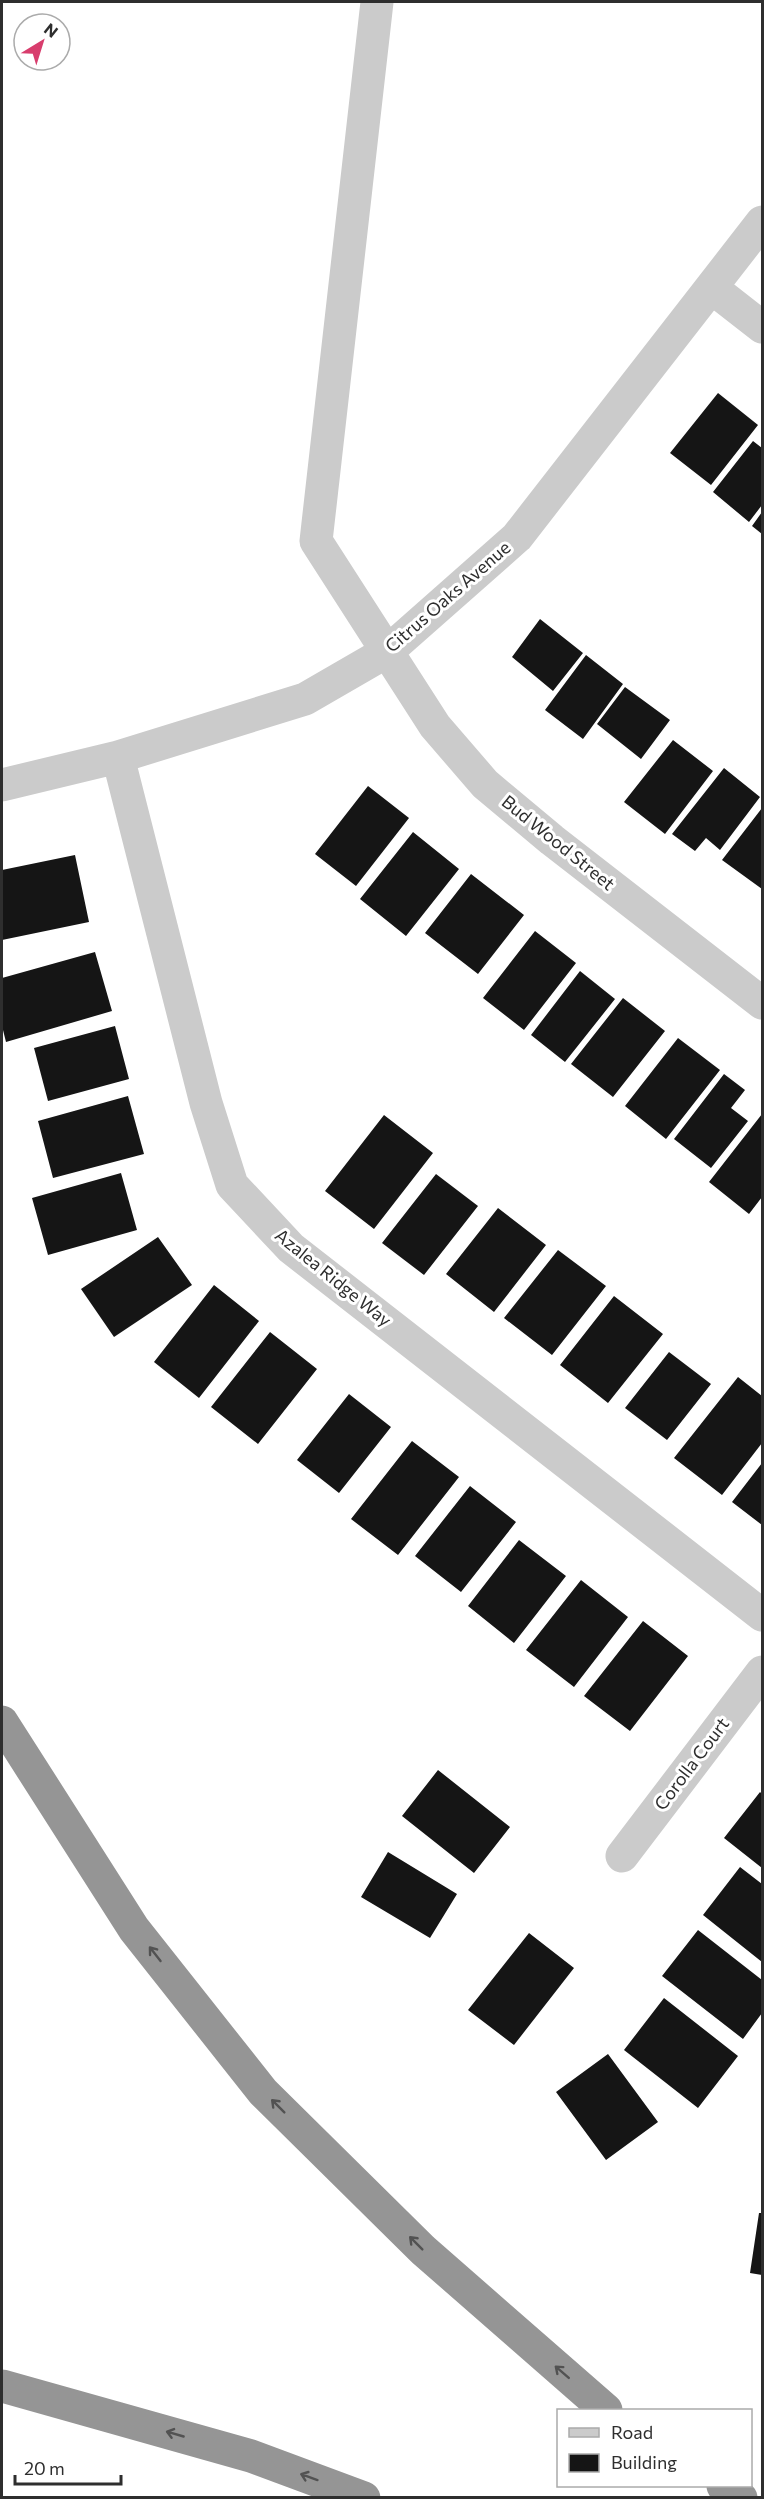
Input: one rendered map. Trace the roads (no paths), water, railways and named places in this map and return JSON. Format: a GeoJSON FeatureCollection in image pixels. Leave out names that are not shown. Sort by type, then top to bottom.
{"type":"FeatureCollection","features":[{"type":"Feature","properties":{"kind":"highway"},"geometry":{"type":"LineString","coordinates":[[2,1722],[134,1929],[263,2092],[423,2250],[605,2409]]}},
{"type":"Feature","properties":{"kind":"highway"},"geometry":{"type":"LineString","coordinates":[[2,2386],[251,2456],[364,2498]]}},
{"type":"Feature","properties":{"kind":"highway"},"geometry":{"type":"LineString","coordinates":[[724,2487],[741,2498]]}},
{"type":"Feature","properties":{"kind":"street","name":"Bud Wood Street"},"geometry":{"type":"LineString","coordinates":[[377,2],[316,541],[435,726],[485,784],[552,840],[762,1003]]}},
{"type":"Feature","properties":{"kind":"street","name":"Citrus Oaks Avenue"},"geometry":{"type":"LineString","coordinates":[[2,785],[118,757],[305,699],[388,651],[517,537],[762,222]]}},
{"type":"Feature","properties":{"kind":"street"},"geometry":{"type":"LineString","coordinates":[[712,288],[762,327]]}},
{"type":"Feature","properties":{"kind":"street","name":"Azalea Ridge Way"},"geometry":{"type":"LineString","coordinates":[[118,757],[206,1103],[232,1185],[291,1248],[762,1615]]}},
{"type":"Feature","properties":{"kind":"street","name":"Corolla Court"},"geometry":{"type":"LineString","coordinates":[[622,1856],[762,1672]]}}]}
